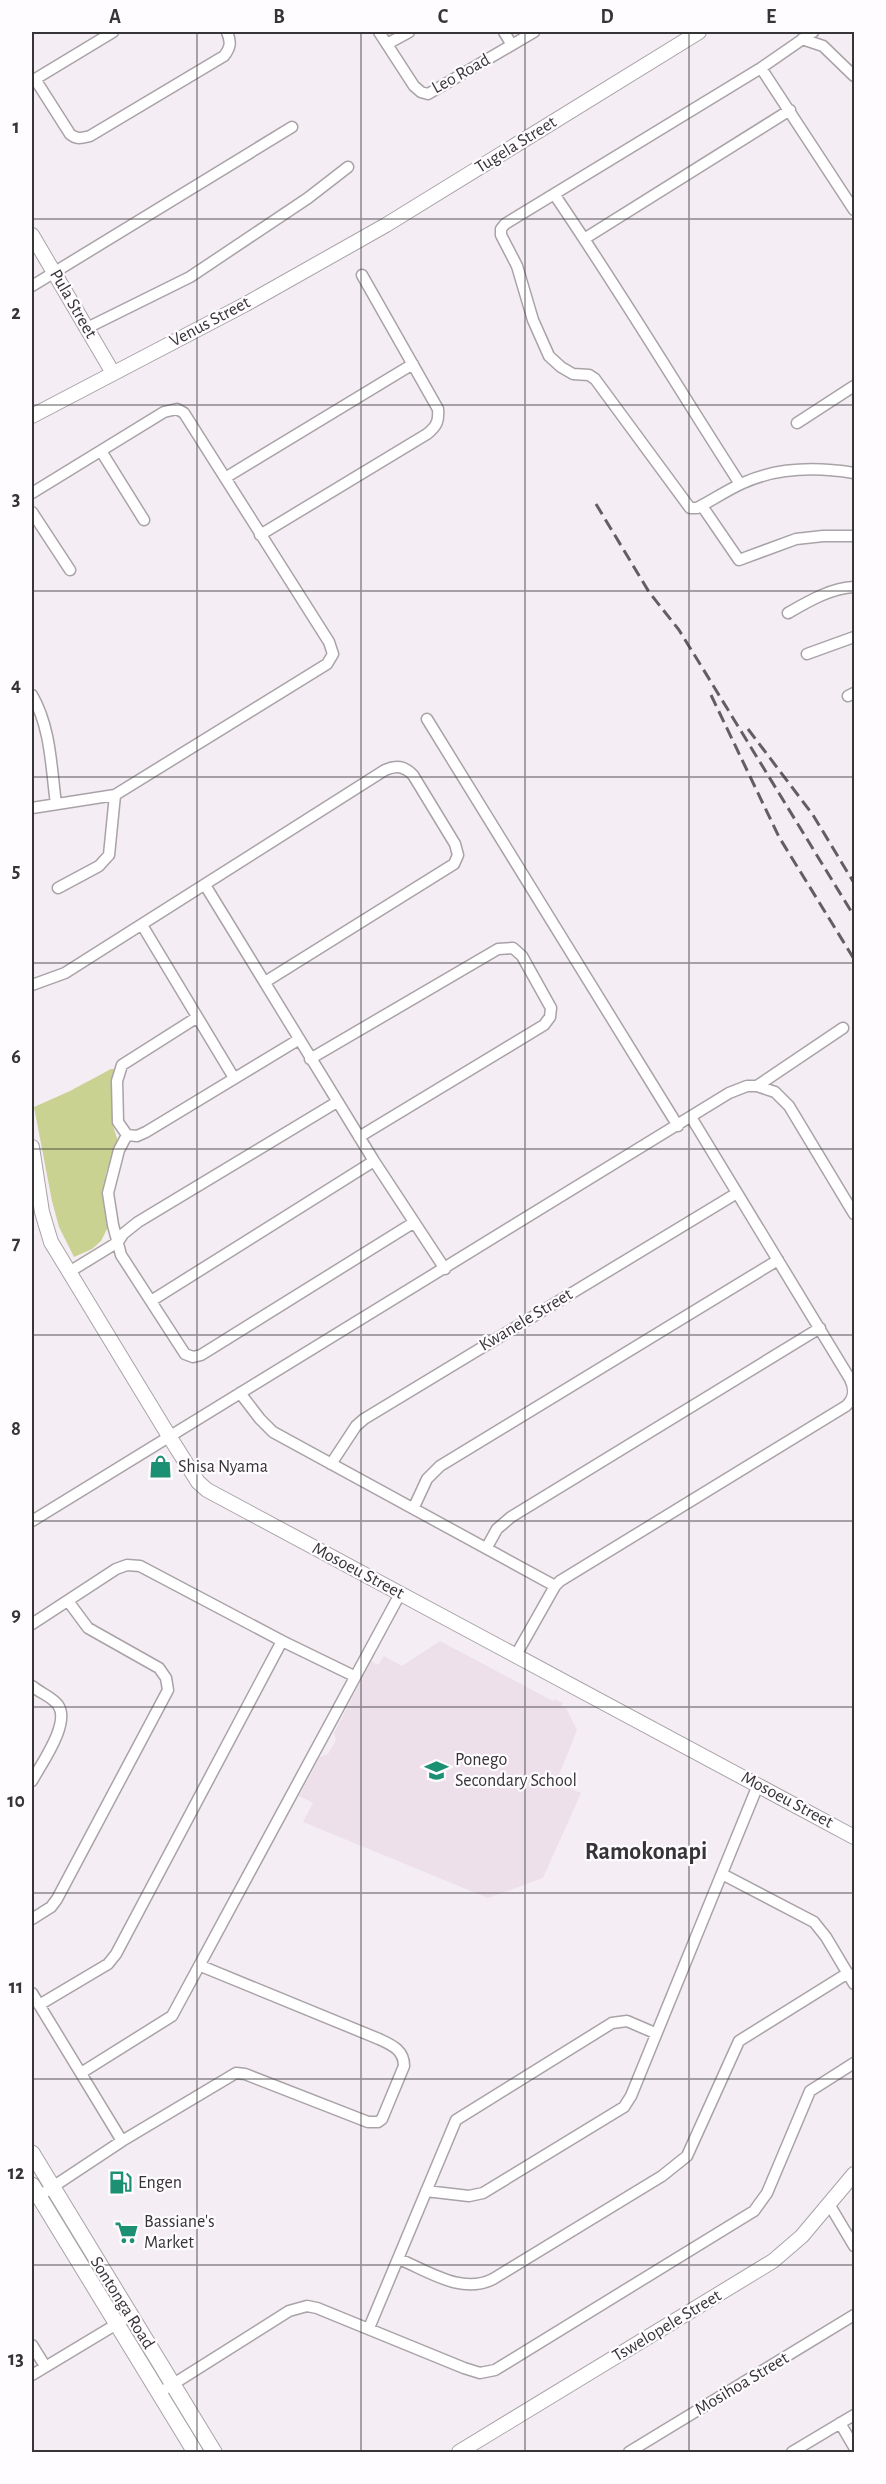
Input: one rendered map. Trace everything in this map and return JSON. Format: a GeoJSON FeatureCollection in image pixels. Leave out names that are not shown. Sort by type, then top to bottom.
{"type":"FeatureCollection","features":[{"type":"Feature","properties":{"kind":"main road","name":"Sontonga Road"},"geometry":{"type":"LineString","coordinates":[[32,2153],[53,2187],[159,2393],[195,2452]]}},
{"type":"Feature","properties":{"kind":"main road","name":"Sontonga Road"},"geometry":{"type":"LineString","coordinates":[[35,2191],[123,2320],[173,2385],[214,2452]]}},
{"type":"Feature","properties":{"kind":"street"},"geometry":{"type":"LineString","coordinates":[[113,32],[33,80],[75,138],[90,136],[224,56],[230,49],[230,40],[226,32]]}},
{"type":"Feature","properties":{"kind":"street","name":"Leo Road"},"geometry":{"type":"LineString","coordinates":[[379,32],[414,86],[428,94],[534,32]]}},
{"type":"Feature","properties":{"kind":"street"},"geometry":{"type":"LineString","coordinates":[[387,44],[410,32]]}},
{"type":"Feature","properties":{"kind":"street"},"geometry":{"type":"LineString","coordinates":[[504,32],[512,45]]}},
{"type":"Feature","properties":{"kind":"street","name":"Tugela Street"},"geometry":{"type":"LineString","coordinates":[[645,63],[688,32]]}},
{"type":"Feature","properties":{"kind":"street","name":"Tugela Street"},"geometry":{"type":"LineString","coordinates":[[386,225],[439,194],[645,63],[699,32]]}},
{"type":"Feature","properties":{"kind":"street"},"geometry":{"type":"LineString","coordinates":[[813,32],[761,68],[505,224],[501,229],[501,235],[517,266],[543,346],[549,356],[573,374],[589,375],[596,379],[686,504],[694,509],[702,506],[740,484],[765,474],[801,469],[855,473]]}},
{"type":"Feature","properties":{"kind":"street"},"geometry":{"type":"LineString","coordinates":[[802,39],[823,46],[855,76]]}},
{"type":"Feature","properties":{"kind":"street"},"geometry":{"type":"LineString","coordinates":[[761,68],[855,210]]}},
{"type":"Feature","properties":{"kind":"street"},"geometry":{"type":"LineString","coordinates":[[584,238],[790,110]]}},
{"type":"Feature","properties":{"kind":"street"},"geometry":{"type":"LineString","coordinates":[[32,286],[292,127]]}},
{"type":"Feature","properties":{"kind":"street"},"geometry":{"type":"LineString","coordinates":[[87,328],[190,277],[308,198],[348,167]]}},
{"type":"Feature","properties":{"kind":"street"},"geometry":{"type":"LineString","coordinates":[[554,194],[740,484]]}},
{"type":"Feature","properties":{"kind":"street","name":"Venus Street"},"geometry":{"type":"LineString","coordinates":[[32,416],[246,304],[386,225]]}},
{"type":"Feature","properties":{"kind":"street","name":"Pula Street"},"geometry":{"type":"LineString","coordinates":[[32,236],[113,373]]}},
{"type":"Feature","properties":{"kind":"street"},"geometry":{"type":"LineString","coordinates":[[260,535],[436,427],[439,419],[438,409],[362,275]]}},
{"type":"Feature","properties":{"kind":"street"},"geometry":{"type":"LineString","coordinates":[[225,478],[413,364]]}},
{"type":"Feature","properties":{"kind":"street"},"geometry":{"type":"LineString","coordinates":[[797,423],[855,386]]}},
{"type":"Feature","properties":{"kind":"street"},"geometry":{"type":"LineString","coordinates":[[32,493],[164,412],[177,409],[184,413],[328,642],[333,654],[332,659],[115,795],[32,808]]}},
{"type":"Feature","properties":{"kind":"street"},"geometry":{"type":"LineString","coordinates":[[101,451],[144,520]]}},
{"type":"Feature","properties":{"kind":"street"},"geometry":{"type":"LineString","coordinates":[[702,506],[739,560],[796,539],[855,536]]}},
{"type":"Feature","properties":{"kind":"street"},"geometry":{"type":"LineString","coordinates":[[32,512],[70,570]]}},
{"type":"Feature","properties":{"kind":"street"},"geometry":{"type":"LineString","coordinates":[[788,613],[823,595],[855,586]]}},
{"type":"Feature","properties":{"kind":"street"},"geometry":{"type":"LineString","coordinates":[[807,654],[855,637]]}},
{"type":"Feature","properties":{"kind":"street"},"geometry":{"type":"LineString","coordinates":[[32,695],[46,725],[56,804]]}},
{"type":"Feature","properties":{"kind":"street"},"geometry":{"type":"LineString","coordinates":[[427,719],[678,1126]]}},
{"type":"Feature","properties":{"kind":"street"},"geometry":{"type":"LineString","coordinates":[[32,985],[65,973],[385,770],[402,767],[413,775],[454,844],[458,855],[454,864],[265,982]]}},
{"type":"Feature","properties":{"kind":"street"},"geometry":{"type":"LineString","coordinates":[[58,888],[99,866],[109,855],[115,795]]}},
{"type":"Feature","properties":{"kind":"street"},"geometry":{"type":"LineString","coordinates":[[205,885],[298,1040],[444,1269]]}},
{"type":"Feature","properties":{"kind":"street"},"geometry":{"type":"LineString","coordinates":[[142,925],[234,1078]]}},
{"type":"Feature","properties":{"kind":"street"},"geometry":{"type":"LineString","coordinates":[[310,1059],[498,948],[513,948],[522,956],[551,1008],[550,1017],[544,1025],[359,1137]]}},
{"type":"Feature","properties":{"kind":"street"},"geometry":{"type":"LineString","coordinates":[[196,1018],[122,1065],[117,1081],[118,1116],[120,1127],[127,1135],[137,1136],[146,1132],[298,1040]]}},
{"type":"Feature","properties":{"kind":"street"},"geometry":{"type":"LineString","coordinates":[[757,1086],[843,1028]]}},
{"type":"Feature","properties":{"kind":"street"},"geometry":{"type":"LineString","coordinates":[[32,1521],[729,1093],[747,1086],[757,1086],[775,1092],[789,1106],[855,1214]]}},
{"type":"Feature","properties":{"kind":"street"},"geometry":{"type":"LineString","coordinates":[[69,1272],[118,1242],[123,1234],[138,1221],[337,1102]]}},
{"type":"Feature","properties":{"kind":"street"},"geometry":{"type":"LineString","coordinates":[[516,1655],[555,1586],[568,1576],[850,1402],[854,1385],[691,1118]]}},
{"type":"Feature","properties":{"kind":"street"},"geometry":{"type":"LineString","coordinates":[[127,1135],[119,1150],[108,1193],[109,1213],[121,1255],[183,1351],[189,1356],[197,1357],[413,1223]]}},
{"type":"Feature","properties":{"kind":"street","name":"Mosoeu Street"},"geometry":{"type":"LineString","coordinates":[[32,1147],[45,1228],[51,1242],[169,1436],[198,1482],[207,1490],[855,1837]]}},
{"type":"Feature","properties":{"kind":"street"},"geometry":{"type":"LineString","coordinates":[[151,1301],[374,1161]]}},
{"type":"Feature","properties":{"kind":"street","name":"Kwanele Street"},"geometry":{"type":"LineString","coordinates":[[331,1464],[356,1426],[364,1419],[737,1193]]}},
{"type":"Feature","properties":{"kind":"street"},"geometry":{"type":"LineString","coordinates":[[414,1507],[427,1479],[440,1466],[778,1260]]}},
{"type":"Feature","properties":{"kind":"street"},"geometry":{"type":"LineString","coordinates":[[487,1548],[497,1529],[511,1517],[820,1328]]}},
{"type":"Feature","properties":{"kind":"street"},"geometry":{"type":"LineString","coordinates":[[240,1393],[268,1428],[555,1586]]}},
{"type":"Feature","properties":{"kind":"street"},"geometry":{"type":"LineString","coordinates":[[32,1624],[116,1569],[127,1565],[140,1566],[354,1676]]}},
{"type":"Feature","properties":{"kind":"street"},"geometry":{"type":"LineString","coordinates":[[81,2073],[169,2019],[201,1966],[354,1676],[400,1594]]}},
{"type":"Feature","properties":{"kind":"street"},"geometry":{"type":"LineString","coordinates":[[32,1919],[51,1907],[57,1899],[168,1690],[166,1678],[159,1668],[88,1628],[68,1601]]}},
{"type":"Feature","properties":{"kind":"street"},"geometry":{"type":"LineString","coordinates":[[39,2005],[108,1964],[116,1954],[282,1641]]}},
{"type":"Feature","properties":{"kind":"street"},"geometry":{"type":"LineString","coordinates":[[32,1686],[57,1703],[62,1715],[60,1728],[32,1782]]}},
{"type":"Feature","properties":{"kind":"street"},"geometry":{"type":"LineString","coordinates":[[426,2191],[469,2196],[483,2193],[620,2111],[631,2096],[758,1785]]}},
{"type":"Feature","properties":{"kind":"street"},"geometry":{"type":"LineString","coordinates":[[722,1874],[814,1922],[855,1984]]}},
{"type":"Feature","properties":{"kind":"street"},"geometry":{"type":"LineString","coordinates":[[35,2191],[53,2187],[122,2141],[236,2073],[245,2074],[373,2123],[382,2119],[404,2066],[404,2060],[398,2050],[379,2039],[201,1966]]}},
{"type":"Feature","properties":{"kind":"street"},"geometry":{"type":"LineString","coordinates":[[399,2259],[460,2284],[475,2286],[485,2283],[662,2176],[687,2156],[739,2041],[848,1973]]}},
{"type":"Feature","properties":{"kind":"street"},"geometry":{"type":"LineString","coordinates":[[32,1993],[122,2141]]}},
{"type":"Feature","properties":{"kind":"street"},"geometry":{"type":"LineString","coordinates":[[369,2328],[453,2123],[465,2113],[612,2023],[627,2021],[655,2033]]}},
{"type":"Feature","properties":{"kind":"street"},"geometry":{"type":"LineString","coordinates":[[159,2393],[289,2311],[300,2307],[317,2308],[473,2372],[490,2372],[502,2367],[754,2211],[767,2193],[810,2091],[855,2063]]}},
{"type":"Feature","properties":{"kind":"street","name":"Tswelopele Street"},"geometry":{"type":"LineString","coordinates":[[459,2452],[774,2261],[798,2241],[855,2174]]}},
{"type":"Feature","properties":{"kind":"street"},"geometry":{"type":"LineString","coordinates":[[829,2204],[855,2246]]}},
{"type":"Feature","properties":{"kind":"street","name":"Mosihoa Street"},"geometry":{"type":"LineString","coordinates":[[629,2452],[855,2315]]}},
{"type":"Feature","properties":{"kind":"street"},"geometry":{"type":"LineString","coordinates":[[32,2375],[123,2320]]}},
{"type":"Feature","properties":{"kind":"street"},"geometry":{"type":"LineString","coordinates":[[32,2345],[45,2366]]}},
{"type":"Feature","properties":{"kind":"street"},"geometry":{"type":"LineString","coordinates":[[792,2452],[855,2415]]}},
{"type":"Feature","properties":{"kind":"street"},"geometry":{"type":"LineString","coordinates":[[840,2423],[855,2447]]}},
{"type":"Feature","properties":{"kind":"shaded area","name":"Ponego Secondary School"},"geometry":{"type":"Polygon","coordinates":[[[440,1641],[553,1701],[555,1699],[563,1703],[561,1706],[566,1708],[577,1730],[556,1782],[581,1793],[543,1878],[488,1898],[303,1822],[313,1803],[299,1796],[320,1757],[328,1754],[336,1740],[334,1733],[371,1661],[378,1665],[384,1656],[402,1666],[440,1641]]]}},
{"type":"Feature","properties":{"kind":"green space"},"geometry":{"type":"Polygon","coordinates":[[[114,1069],[112,1123],[118,1141],[106,1173],[104,1192],[108,1227],[101,1241],[92,1249],[74,1257],[59,1227],[52,1201],[34,1107],[114,1069]]]}},
{"type":"Feature","properties":{"kind":"railway"},"geometry":{"type":"LineString","coordinates":[[596,504],[649,592],[679,630],[854,916]]}},
{"type":"Feature","properties":{"kind":"railway"},"geometry":{"type":"LineString","coordinates":[[711,695],[779,837],[854,959]]}},
{"type":"Feature","properties":{"kind":"railway"},"geometry":{"type":"LineString","coordinates":[[748,729],[813,815],[854,883]]}},
{"type":"Feature","properties":{"kind":"place","name":"Shisa Nyama"},"geometry":{"type":"Point","coordinates":[160,1467]}},
{"type":"Feature","properties":{"kind":"place","name":"Ponego Secondary School"},"geometry":{"type":"Point","coordinates":[437,1770]}},
{"type":"Feature","properties":{"kind":"place","name":"Engen"},"geometry":{"type":"Point","coordinates":[120,2183]}},
{"type":"Feature","properties":{"kind":"place","name":"Bassiane's Market"},"geometry":{"type":"Point","coordinates":[126,2232]}},
{"type":"Feature","properties":{"kind":"district","name":"Ramokonapi"},"geometry":{"type":"Point","coordinates":[646,1852]}}]}
